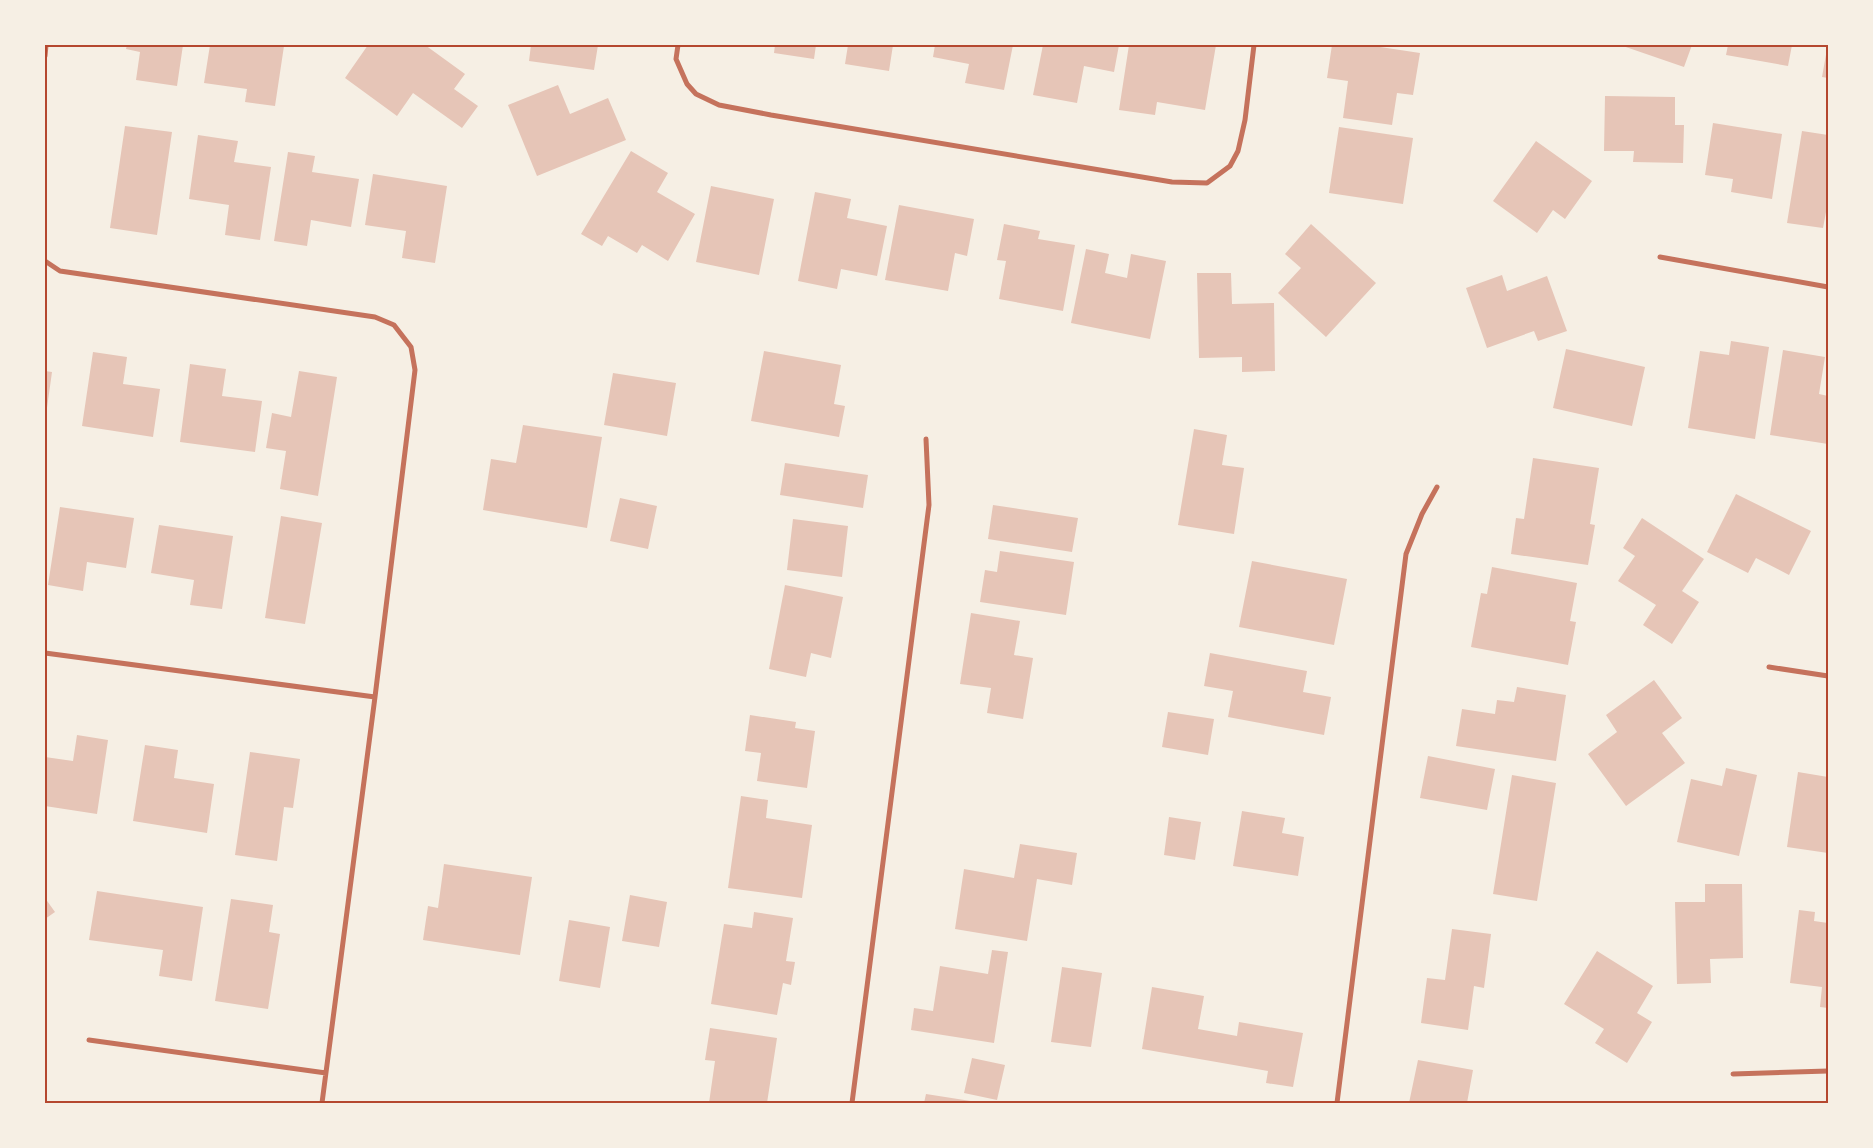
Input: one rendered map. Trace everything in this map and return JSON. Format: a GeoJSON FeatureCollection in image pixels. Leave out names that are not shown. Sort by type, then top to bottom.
{"type":"FeatureCollection","features":[{"type":"Feature","properties":{"kind":"street"},"geometry":{"type":"LineString","coordinates":[[45,56],[46,45]]}},
{"type":"Feature","properties":{"kind":"street"},"geometry":{"type":"LineString","coordinates":[[678,45],[676,60],[687,84],[696,94],[719,105],[1145,178],[1172,182],[1207,183],[1230,166],[1238,151],[1245,120],[1254,45]]}},
{"type":"Feature","properties":{"kind":"street"},"geometry":{"type":"LineString","coordinates":[[1660,257],[1828,287]]}},
{"type":"Feature","properties":{"kind":"street"},"geometry":{"type":"LineString","coordinates":[[45,261],[60,271],[375,317],[394,325],[411,348],[415,370],[322,1103]]}},
{"type":"Feature","properties":{"kind":"street"},"geometry":{"type":"LineString","coordinates":[[852,1103],[929,506],[926,439]]}},
{"type":"Feature","properties":{"kind":"street"},"geometry":{"type":"LineString","coordinates":[[1337,1103],[1406,554],[1422,514],[1437,487]]}},
{"type":"Feature","properties":{"kind":"street"},"geometry":{"type":"LineString","coordinates":[[45,653],[375,697]]}},
{"type":"Feature","properties":{"kind":"street"},"geometry":{"type":"LineString","coordinates":[[1769,667],[1828,676]]}},
{"type":"Feature","properties":{"kind":"street"},"geometry":{"type":"LineString","coordinates":[[89,1040],[326,1073]]}},
{"type":"Feature","properties":{"kind":"street"},"geometry":{"type":"LineString","coordinates":[[1733,1074],[1828,1071]]}},
{"type":"Feature","properties":{"kind":"building"},"geometry":{"type":"Polygon","coordinates":[[[127,45],[183,45],[177,86],[136,80],[140,52],[126,49],[127,45]]]}},
{"type":"Feature","properties":{"kind":"building"},"geometry":{"type":"Polygon","coordinates":[[[210,45],[284,46],[275,106],[245,102],[247,89],[204,83],[210,45]]]}},
{"type":"Feature","properties":{"kind":"building"},"geometry":{"type":"Polygon","coordinates":[[[368,45],[425,45],[465,74],[454,89],[478,106],[462,128],[413,93],[397,116],[345,78],[368,45]]]}},
{"type":"Feature","properties":{"kind":"building"},"geometry":{"type":"Polygon","coordinates":[[[531,45],[598,45],[594,70],[529,61],[531,45]]]}},
{"type":"Feature","properties":{"kind":"building"},"geometry":{"type":"Polygon","coordinates":[[[775,45],[816,45],[814,59],[774,53],[775,45]]]}},
{"type":"Feature","properties":{"kind":"building"},"geometry":{"type":"Polygon","coordinates":[[[848,45],[893,45],[889,71],[845,64],[848,45]]]}},
{"type":"Feature","properties":{"kind":"building"},"geometry":{"type":"Polygon","coordinates":[[[935,45],[1013,45],[1004,90],[965,83],[969,64],[933,57],[935,45]]]}},
{"type":"Feature","properties":{"kind":"building"},"geometry":{"type":"Polygon","coordinates":[[[1043,45],[1119,45],[1114,72],[1084,66],[1077,103],[1033,95],[1043,45]]]}},
{"type":"Feature","properties":{"kind":"building"},"geometry":{"type":"Polygon","coordinates":[[[1129,45],[1216,45],[1205,110],[1157,102],[1155,115],[1119,110],[1129,45]]]}},
{"type":"Feature","properties":{"kind":"building"},"geometry":{"type":"Polygon","coordinates":[[[1332,45],[1367,45],[1420,53],[1413,95],[1397,93],[1392,125],[1343,118],[1348,81],[1327,78],[1332,45]]]}},
{"type":"Feature","properties":{"kind":"building"},"geometry":{"type":"Polygon","coordinates":[[[1620,45],[1692,45],[1684,67],[1620,45]]]}},
{"type":"Feature","properties":{"kind":"building"},"geometry":{"type":"Polygon","coordinates":[[[1728,45],[1792,45],[1788,66],[1726,55],[1728,45]]]}},
{"type":"Feature","properties":{"kind":"building"},"geometry":{"type":"Polygon","coordinates":[[[1828,49],[1828,78],[1822,77],[1828,49]]]}},
{"type":"Feature","properties":{"kind":"building"},"geometry":{"type":"Polygon","coordinates":[[[558,85],[570,114],[608,98],[626,140],[537,176],[508,105],[558,85]]]}},
{"type":"Feature","properties":{"kind":"building"},"geometry":{"type":"Polygon","coordinates":[[[1605,96],[1675,97],[1675,125],[1684,125],[1683,163],[1633,162],[1634,151],[1604,151],[1605,96]]]}},
{"type":"Feature","properties":{"kind":"building"},"geometry":{"type":"Polygon","coordinates":[[[1713,123],[1782,134],[1772,199],[1731,192],[1733,179],[1705,175],[1713,123]]]}},
{"type":"Feature","properties":{"kind":"building"},"geometry":{"type":"Polygon","coordinates":[[[125,126],[172,132],[157,235],[110,228],[125,126]]]}},
{"type":"Feature","properties":{"kind":"building"},"geometry":{"type":"Polygon","coordinates":[[[1339,127],[1413,138],[1403,204],[1329,193],[1339,127]]]}},
{"type":"Feature","properties":{"kind":"building"},"geometry":{"type":"Polygon","coordinates":[[[1802,131],[1828,135],[1828,212],[1826,212],[1823,228],[1787,223],[1802,131]]]}},
{"type":"Feature","properties":{"kind":"building"},"geometry":{"type":"Polygon","coordinates":[[[198,135],[238,141],[234,162],[271,167],[260,240],[225,235],[229,205],[189,199],[198,135]]]}},
{"type":"Feature","properties":{"kind":"building"},"geometry":{"type":"Polygon","coordinates":[[[1536,141],[1592,181],[1565,219],[1553,210],[1537,233],[1493,201],[1536,141]]]}},
{"type":"Feature","properties":{"kind":"building"},"geometry":{"type":"Polygon","coordinates":[[[631,151],[668,173],[657,192],[695,214],[668,261],[642,245],[637,253],[608,236],[602,246],[581,234],[631,151]]]}},
{"type":"Feature","properties":{"kind":"building"},"geometry":{"type":"Polygon","coordinates":[[[288,152],[315,156],[312,172],[359,179],[351,227],[311,220],[307,246],[274,241],[288,152]]]}},
{"type":"Feature","properties":{"kind":"building"},"geometry":{"type":"Polygon","coordinates":[[[373,174],[447,186],[435,263],[402,258],[406,231],[365,225],[373,174]]]}},
{"type":"Feature","properties":{"kind":"building"},"geometry":{"type":"Polygon","coordinates":[[[711,186],[774,199],[759,275],[696,262],[711,186]]]}},
{"type":"Feature","properties":{"kind":"building"},"geometry":{"type":"Polygon","coordinates":[[[815,192],[851,199],[847,218],[887,226],[877,276],[841,269],[837,289],[798,281],[815,192]]]}},
{"type":"Feature","properties":{"kind":"building"},"geometry":{"type":"Polygon","coordinates":[[[899,205],[974,219],[967,256],[955,253],[948,291],[885,280],[899,205]]]}},
{"type":"Feature","properties":{"kind":"building"},"geometry":{"type":"Polygon","coordinates":[[[1004,224],[1040,231],[1038,239],[1075,245],[1063,311],[999,299],[1006,261],[997,260],[1004,224]]]}},
{"type":"Feature","properties":{"kind":"building"},"geometry":{"type":"Polygon","coordinates":[[[1311,224],[1376,283],[1326,337],[1278,293],[1301,268],[1285,254],[1311,224]]]}},
{"type":"Feature","properties":{"kind":"building"},"geometry":{"type":"Polygon","coordinates":[[[1086,249],[1109,254],[1105,273],[1127,278],[1131,254],[1166,261],[1150,339],[1071,323],[1086,249]]]}},
{"type":"Feature","properties":{"kind":"building"},"geometry":{"type":"Polygon","coordinates":[[[1197,273],[1231,273],[1232,304],[1274,303],[1275,371],[1242,372],[1242,357],[1199,358],[1197,273]]]}},
{"type":"Feature","properties":{"kind":"building"},"geometry":{"type":"Polygon","coordinates":[[[1502,275],[1507,291],[1547,276],[1567,331],[1538,341],[1534,331],[1487,348],[1466,288],[1502,275]]]}},
{"type":"Feature","properties":{"kind":"building"},"geometry":{"type":"Polygon","coordinates":[[[1731,341],[1769,347],[1755,439],[1688,428],[1700,351],[1729,355],[1731,341]]]}},
{"type":"Feature","properties":{"kind":"building"},"geometry":{"type":"Polygon","coordinates":[[[1566,349],[1645,367],[1632,426],[1553,408],[1566,349]]]}},
{"type":"Feature","properties":{"kind":"building"},"geometry":{"type":"Polygon","coordinates":[[[1783,350],[1825,357],[1819,394],[1828,396],[1828,444],[1770,435],[1783,350]]]}},
{"type":"Feature","properties":{"kind":"building"},"geometry":{"type":"Polygon","coordinates":[[[764,351],[841,365],[834,404],[845,406],[839,437],[751,421],[764,351]]]}},
{"type":"Feature","properties":{"kind":"building"},"geometry":{"type":"Polygon","coordinates":[[[93,352],[127,357],[123,384],[160,389],[153,437],[82,426],[93,352]]]}},
{"type":"Feature","properties":{"kind":"building"},"geometry":{"type":"Polygon","coordinates":[[[190,364],[226,369],[222,396],[262,401],[255,452],[180,442],[190,364]]]}},
{"type":"Feature","properties":{"kind":"building"},"geometry":{"type":"Polygon","coordinates":[[[45,371],[52,372],[46,415],[45,415],[45,371]]]}},
{"type":"Feature","properties":{"kind":"building"},"geometry":{"type":"Polygon","coordinates":[[[299,371],[337,377],[318,496],[280,489],[286,451],[266,448],[272,413],[291,417],[299,371]]]}},
{"type":"Feature","properties":{"kind":"building"},"geometry":{"type":"Polygon","coordinates":[[[613,373],[676,383],[667,436],[604,425],[613,373]]]}},
{"type":"Feature","properties":{"kind":"building"},"geometry":{"type":"Polygon","coordinates":[[[523,425],[602,437],[587,528],[483,510],[491,459],[516,463],[523,425]]]}},
{"type":"Feature","properties":{"kind":"building"},"geometry":{"type":"Polygon","coordinates":[[[1194,429],[1227,435],[1222,465],[1244,468],[1234,534],[1178,525],[1194,429]]]}},
{"type":"Feature","properties":{"kind":"building"},"geometry":{"type":"Polygon","coordinates":[[[1533,458],[1599,468],[1590,524],[1595,525],[1588,565],[1511,554],[1516,518],[1524,519],[1533,458]]]}},
{"type":"Feature","properties":{"kind":"building"},"geometry":{"type":"Polygon","coordinates":[[[785,463],[868,475],[863,508],[780,495],[785,463]]]}},
{"type":"Feature","properties":{"kind":"building"},"geometry":{"type":"Polygon","coordinates":[[[1736,494],[1811,531],[1789,575],[1756,558],[1748,573],[1707,552],[1736,494]]]}},
{"type":"Feature","properties":{"kind":"building"},"geometry":{"type":"Polygon","coordinates":[[[620,498],[657,506],[648,549],[610,541],[620,498]]]}},
{"type":"Feature","properties":{"kind":"building"},"geometry":{"type":"Polygon","coordinates":[[[993,505],[1078,518],[1072,552],[988,539],[993,505]]]}},
{"type":"Feature","properties":{"kind":"building"},"geometry":{"type":"Polygon","coordinates":[[[60,507],[134,518],[126,568],[87,562],[83,591],[48,585],[60,507]]]}},
{"type":"Feature","properties":{"kind":"building"},"geometry":{"type":"Polygon","coordinates":[[[281,516],[322,523],[305,624],[265,618],[281,516]]]}},
{"type":"Feature","properties":{"kind":"building"},"geometry":{"type":"Polygon","coordinates":[[[1642,518],[1704,559],[1682,591],[1699,602],[1672,644],[1643,625],[1656,605],[1618,581],[1635,556],[1623,548],[1642,518]]]}},
{"type":"Feature","properties":{"kind":"building"},"geometry":{"type":"Polygon","coordinates":[[[793,519],[848,526],[842,577],[787,570],[793,519]]]}},
{"type":"Feature","properties":{"kind":"building"},"geometry":{"type":"Polygon","coordinates":[[[159,525],[233,536],[222,609],[190,605],[194,580],[151,573],[159,525]]]}},
{"type":"Feature","properties":{"kind":"building"},"geometry":{"type":"Polygon","coordinates":[[[1000,551],[1074,562],[1066,615],[980,602],[985,570],[997,572],[1000,551]]]}},
{"type":"Feature","properties":{"kind":"building"},"geometry":{"type":"Polygon","coordinates":[[[1252,561],[1347,579],[1334,645],[1239,627],[1252,561]]]}},
{"type":"Feature","properties":{"kind":"building"},"geometry":{"type":"Polygon","coordinates":[[[1492,567],[1577,583],[1570,621],[1576,622],[1568,665],[1471,647],[1481,593],[1487,594],[1492,567]]]}},
{"type":"Feature","properties":{"kind":"building"},"geometry":{"type":"Polygon","coordinates":[[[785,585],[843,597],[831,658],[811,653],[806,677],[769,669],[785,585]]]}},
{"type":"Feature","properties":{"kind":"building"},"geometry":{"type":"Polygon","coordinates":[[[971,613],[1020,621],[1014,655],[1033,658],[1023,719],[987,713],[991,688],[960,684],[971,613]]]}},
{"type":"Feature","properties":{"kind":"building"},"geometry":{"type":"Polygon","coordinates":[[[1210,653],[1307,671],[1303,692],[1331,697],[1324,735],[1228,717],[1233,691],[1204,686],[1210,653]]]}},
{"type":"Feature","properties":{"kind":"building"},"geometry":{"type":"Polygon","coordinates":[[[1654,680],[1682,718],[1662,733],[1685,763],[1626,806],[1588,754],[1617,732],[1606,715],[1654,680]]]}},
{"type":"Feature","properties":{"kind":"building"},"geometry":{"type":"Polygon","coordinates":[[[1517,687],[1566,695],[1556,761],[1456,746],[1462,709],[1495,714],[1497,700],[1514,702],[1517,687]]]}},
{"type":"Feature","properties":{"kind":"building"},"geometry":{"type":"Polygon","coordinates":[[[1168,712],[1214,719],[1208,755],[1162,747],[1168,712]]]}},
{"type":"Feature","properties":{"kind":"building"},"geometry":{"type":"Polygon","coordinates":[[[750,715],[796,722],[795,728],[815,731],[807,788],[757,781],[761,753],[745,751],[750,715]]]}},
{"type":"Feature","properties":{"kind":"building"},"geometry":{"type":"Polygon","coordinates":[[[77,735],[108,740],[97,814],[45,806],[45,757],[73,761],[77,735]]]}},
{"type":"Feature","properties":{"kind":"building"},"geometry":{"type":"Polygon","coordinates":[[[145,745],[178,750],[174,778],[214,784],[207,833],[133,821],[145,745]]]}},
{"type":"Feature","properties":{"kind":"building"},"geometry":{"type":"Polygon","coordinates":[[[250,752],[300,759],[293,808],[284,807],[277,861],[235,855],[250,752]]]}},
{"type":"Feature","properties":{"kind":"building"},"geometry":{"type":"Polygon","coordinates":[[[1428,756],[1495,769],[1487,810],[1420,798],[1428,756]]]}},
{"type":"Feature","properties":{"kind":"building"},"geometry":{"type":"Polygon","coordinates":[[[1726,768],[1757,775],[1739,856],[1677,842],[1691,779],[1722,786],[1726,768]]]}},
{"type":"Feature","properties":{"kind":"building"},"geometry":{"type":"Polygon","coordinates":[[[1798,772],[1828,777],[1828,853],[1787,847],[1798,772]]]}},
{"type":"Feature","properties":{"kind":"building"},"geometry":{"type":"Polygon","coordinates":[[[1512,775],[1556,783],[1537,901],[1493,894],[1512,775]]]}},
{"type":"Feature","properties":{"kind":"building"},"geometry":{"type":"Polygon","coordinates":[[[741,796],[768,800],[766,818],[812,825],[802,898],[728,888],[741,796]]]}},
{"type":"Feature","properties":{"kind":"building"},"geometry":{"type":"Polygon","coordinates":[[[1242,811],[1285,818],[1282,833],[1304,837],[1298,876],[1233,866],[1242,811]]]}},
{"type":"Feature","properties":{"kind":"building"},"geometry":{"type":"Polygon","coordinates":[[[1169,817],[1201,822],[1195,860],[1164,855],[1169,817]]]}},
{"type":"Feature","properties":{"kind":"building"},"geometry":{"type":"Polygon","coordinates":[[[1020,844],[1077,853],[1072,885],[1037,879],[1027,941],[955,929],[964,869],[1014,878],[1020,844]]]}},
{"type":"Feature","properties":{"kind":"building"},"geometry":{"type":"Polygon","coordinates":[[[444,864],[532,877],[520,955],[423,940],[428,906],[438,908],[444,864]]]}},
{"type":"Feature","properties":{"kind":"building"},"geometry":{"type":"Polygon","coordinates":[[[1705,884],[1742,884],[1743,958],[1710,959],[1711,983],[1677,984],[1675,902],[1705,902],[1705,884]]]}},
{"type":"Feature","properties":{"kind":"building"},"geometry":{"type":"Polygon","coordinates":[[[97,891],[203,907],[192,981],[159,976],[163,950],[89,940],[97,891]]]}},
{"type":"Feature","properties":{"kind":"building"},"geometry":{"type":"Polygon","coordinates":[[[630,895],[667,902],[659,947],[622,941],[630,895]]]}},
{"type":"Feature","properties":{"kind":"building"},"geometry":{"type":"Polygon","coordinates":[[[45,898],[55,912],[45,919],[45,898]]]}},
{"type":"Feature","properties":{"kind":"building"},"geometry":{"type":"Polygon","coordinates":[[[231,899],[273,905],[269,932],[280,934],[268,1009],[215,1001],[231,899]]]}},
{"type":"Feature","properties":{"kind":"building"},"geometry":{"type":"Polygon","coordinates":[[[1799,910],[1815,912],[1814,921],[1828,923],[1828,1008],[1820,1007],[1822,987],[1790,983],[1799,910]]]}},
{"type":"Feature","properties":{"kind":"building"},"geometry":{"type":"Polygon","coordinates":[[[754,912],[793,918],[786,961],[795,962],[791,985],[783,983],[777,1015],[711,1004],[724,924],[752,928],[754,912]]]}},
{"type":"Feature","properties":{"kind":"building"},"geometry":{"type":"Polygon","coordinates":[[[569,920],[610,927],[600,988],[559,981],[569,920]]]}},
{"type":"Feature","properties":{"kind":"building"},"geometry":{"type":"Polygon","coordinates":[[[1452,929],[1491,934],[1484,988],[1474,986],[1468,1030],[1421,1023],[1427,978],[1445,980],[1452,929]]]}},
{"type":"Feature","properties":{"kind":"building"},"geometry":{"type":"Polygon","coordinates":[[[992,950],[1008,952],[994,1043],[911,1030],[914,1008],[933,1011],[940,966],[988,974],[992,950]]]}},
{"type":"Feature","properties":{"kind":"building"},"geometry":{"type":"Polygon","coordinates":[[[1597,951],[1653,986],[1637,1013],[1652,1022],[1627,1063],[1595,1043],[1604,1029],[1564,1004],[1597,951]]]}},
{"type":"Feature","properties":{"kind":"building"},"geometry":{"type":"Polygon","coordinates":[[[1062,967],[1102,973],[1091,1047],[1051,1042],[1062,967]]]}},
{"type":"Feature","properties":{"kind":"building"},"geometry":{"type":"Polygon","coordinates":[[[1152,987],[1204,996],[1198,1029],[1237,1036],[1239,1022],[1303,1033],[1293,1087],[1266,1083],[1268,1071],[1142,1049],[1152,987]]]}},
{"type":"Feature","properties":{"kind":"building"},"geometry":{"type":"Polygon","coordinates":[[[710,1028],[777,1038],[767,1103],[709,1103],[715,1061],[705,1060],[710,1028]]]}},
{"type":"Feature","properties":{"kind":"building"},"geometry":{"type":"Polygon","coordinates":[[[972,1058],[1005,1065],[997,1100],[964,1093],[972,1058]]]}},
{"type":"Feature","properties":{"kind":"building"},"geometry":{"type":"Polygon","coordinates":[[[1418,1060],[1473,1070],[1467,1103],[1409,1103],[1418,1060]]]}},
{"type":"Feature","properties":{"kind":"building"},"geometry":{"type":"Polygon","coordinates":[[[926,1094],[977,1102],[977,1103],[924,1103],[926,1094]]]}}]}
